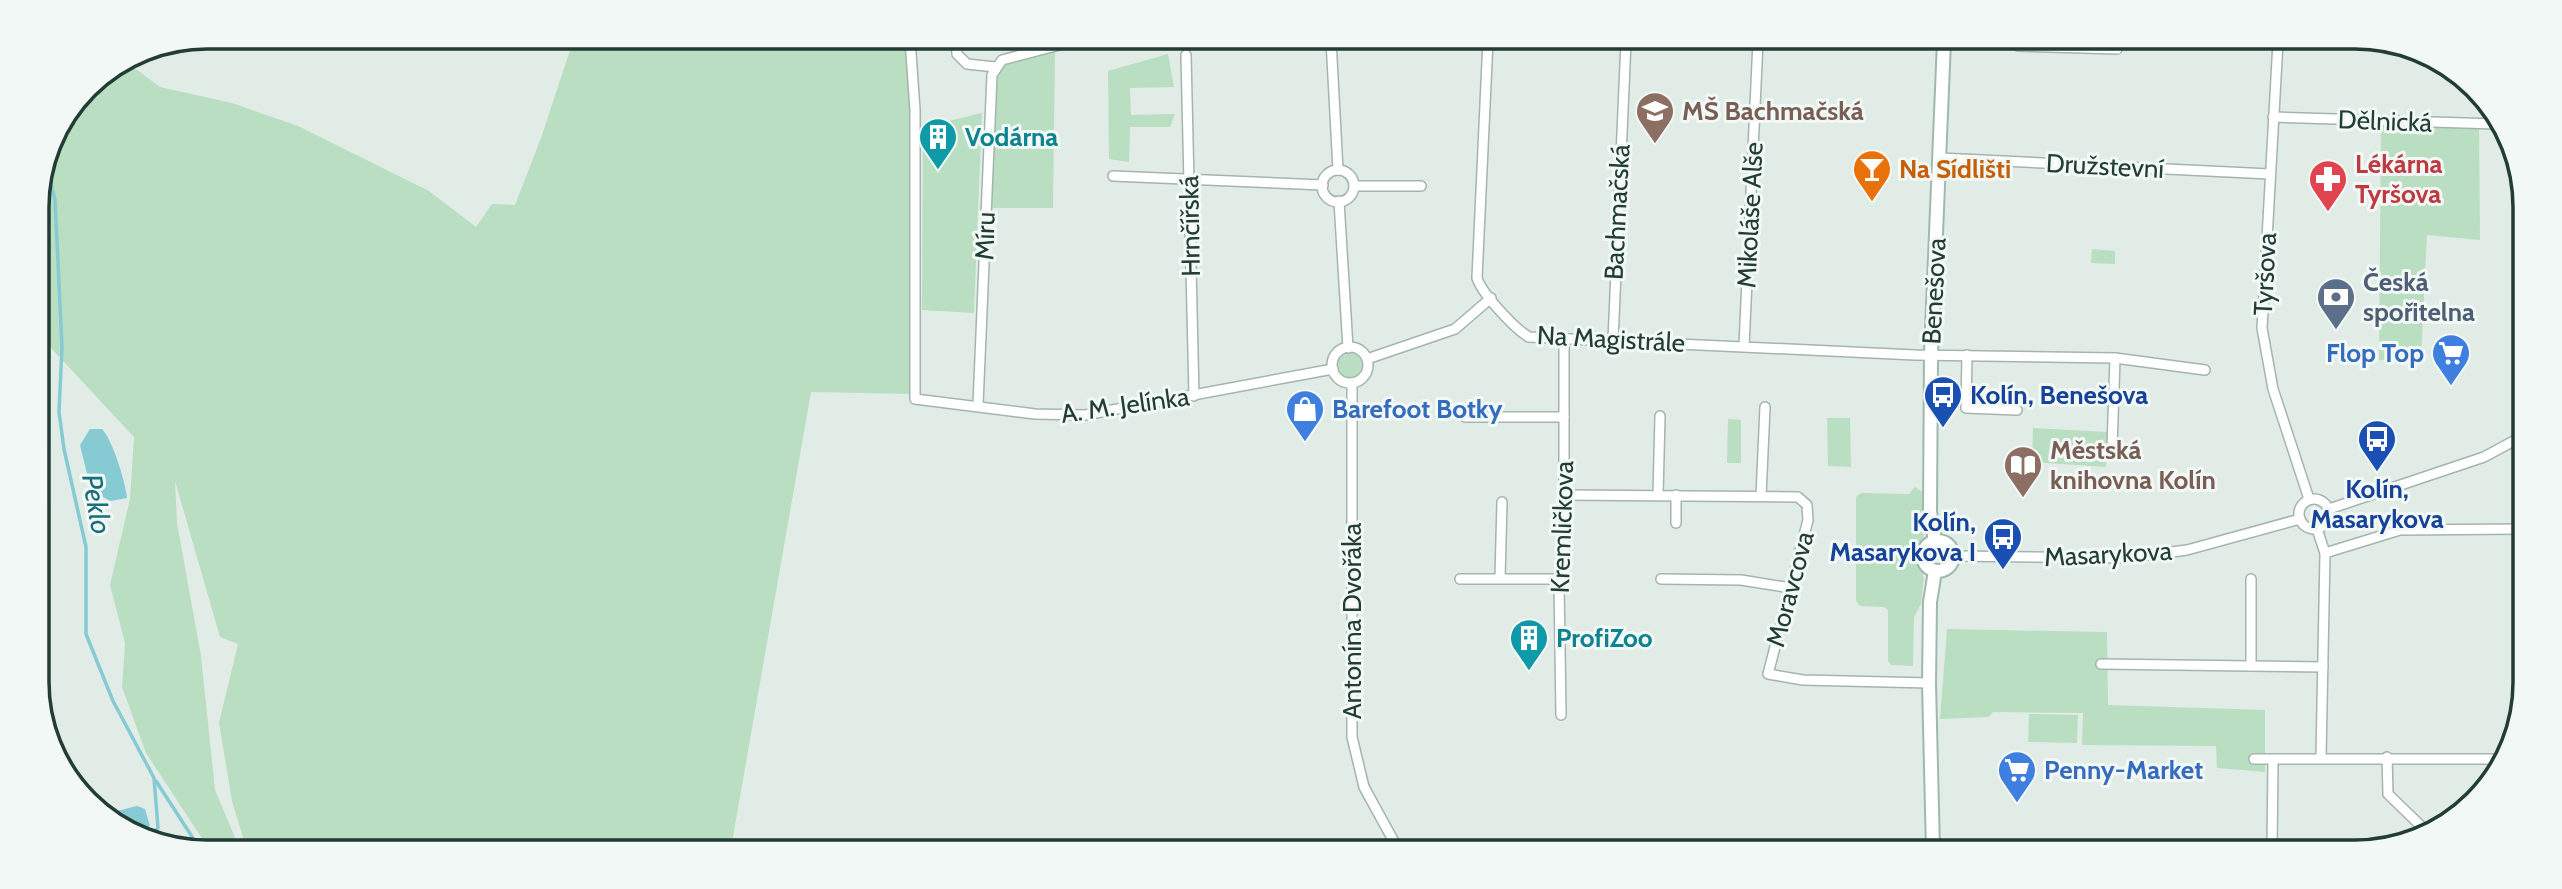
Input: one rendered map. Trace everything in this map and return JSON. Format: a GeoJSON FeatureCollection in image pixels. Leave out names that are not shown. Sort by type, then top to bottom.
{"type":"FeatureCollection","features":[{"type":"Feature","properties":{"kind":"street","name":"A. M. Jelínka"},"geometry":{"type":"LineString","coordinates":[[911,49],[915,110],[915,399],[1035,414],[1085,415],[1333,369]]}},
{"type":"Feature","properties":{"kind":"street"},"geometry":{"type":"LineString","coordinates":[[957,49],[957,54],[967,64],[995,67],[1002,60],[1044,49]]}},
{"type":"Feature","properties":{"kind":"street"},"geometry":{"type":"LineString","coordinates":[[1331,49],[1338,170]]}},
{"type":"Feature","properties":{"kind":"street","name":"Na Magistrále"},"geometry":{"type":"LineString","coordinates":[[1488,49],[1477,278],[1491,298],[1525,335],[1564,339],[1931,354],[2115,358],[2205,370]]}},
{"type":"Feature","properties":{"kind":"street","name":"Bachmačská"},"geometry":{"type":"LineString","coordinates":[[1613,341],[1626,49]]}},
{"type":"Feature","properties":{"kind":"street","name":"Mikoláše Alše"},"geometry":{"type":"LineString","coordinates":[[1744,346],[1758,49]]}},
{"type":"Feature","properties":{"kind":"street","name":"Benešova"},"geometry":{"type":"LineString","coordinates":[[1933,840],[1929,683],[1930,602],[1935,571],[1928,567],[1923,556],[1928,545],[1935,541],[1930,512],[1931,354],[1944,49]]}},
{"type":"Feature","properties":{"kind":"street","name":"Tyršova"},"geometry":{"type":"LineString","coordinates":[[2278,49],[2262,328],[2273,389],[2309,499]]}},
{"type":"Feature","properties":{"kind":"street","name":"Hrnčířská"},"geometry":{"type":"LineString","coordinates":[[1186,55],[1194,396]]}},
{"type":"Feature","properties":{"kind":"street","name":"Míru"},"geometry":{"type":"LineString","coordinates":[[978,405],[995,67]]}},
{"type":"Feature","properties":{"kind":"street","name":"Dělnická"},"geometry":{"type":"LineString","coordinates":[[2273,117],[2489,124]]}},
{"type":"Feature","properties":{"kind":"street","name":"Družstevní"},"geometry":{"type":"LineString","coordinates":[[1940,158],[2270,174]]}},
{"type":"Feature","properties":{"kind":"street"},"geometry":{"type":"LineString","coordinates":[[1338,170],[1349,174],[1354,186],[1351,195],[1339,201],[1327,197],[1323,185],[1326,177],[1338,170]]}},
{"type":"Feature","properties":{"kind":"street"},"geometry":{"type":"LineString","coordinates":[[1113,176],[1323,185]]}},
{"type":"Feature","properties":{"kind":"street"},"geometry":{"type":"LineString","coordinates":[[1354,186],[1421,186]]}},
{"type":"Feature","properties":{"kind":"street"},"geometry":{"type":"LineString","coordinates":[[1339,201],[1348,348]]}},
{"type":"Feature","properties":{"kind":"street"},"geometry":{"type":"LineString","coordinates":[[1367,359],[1455,329],[1491,298]]}},
{"type":"Feature","properties":{"kind":"street","name":"Kremličkova"},"geometry":{"type":"LineString","coordinates":[[1561,715],[1564,339]]}},
{"type":"Feature","properties":{"kind":"street"},"geometry":{"type":"LineString","coordinates":[[1348,348],[1360,350],[1367,359],[1366,375],[1352,383],[1340,380],[1333,369],[1335,356],[1348,348]]}},
{"type":"Feature","properties":{"kind":"street"},"geometry":{"type":"LineString","coordinates":[[1967,355],[1966,408],[2017,410]]}},
{"type":"Feature","properties":{"kind":"street"},"geometry":{"type":"LineString","coordinates":[[2112,449],[2115,358]]}},
{"type":"Feature","properties":{"kind":"street","name":"Antonína Dvořáka"},"geometry":{"type":"LineString","coordinates":[[1352,383],[1351,729],[1364,787],[1393,840]]}},
{"type":"Feature","properties":{"kind":"street"},"geometry":{"type":"LineString","coordinates":[[1761,496],[1765,407]]}},
{"type":"Feature","properties":{"kind":"street"},"geometry":{"type":"LineString","coordinates":[[1658,495],[1660,415]]}},
{"type":"Feature","properties":{"kind":"street"},"geometry":{"type":"LineString","coordinates":[[1465,416],[1564,417]]}},
{"type":"Feature","properties":{"kind":"street"},"geometry":{"type":"LineString","coordinates":[[2329,509],[2484,457],[2513,441]]}},
{"type":"Feature","properties":{"kind":"street","name":"Moravcova"},"geometry":{"type":"LineString","coordinates":[[1564,495],[1798,497],[1807,505],[1808,520],[1768,674],[1803,680],[1929,683]]}},
{"type":"Feature","properties":{"kind":"street"},"geometry":{"type":"LineString","coordinates":[[1676,495],[1676,523]]}},
{"type":"Feature","properties":{"kind":"street"},"geometry":{"type":"LineString","coordinates":[[2309,499],[2319,499],[2329,509],[2326,524],[2317,529],[2305,526],[2300,519],[2300,509],[2309,499]]}},
{"type":"Feature","properties":{"kind":"street"},"geometry":{"type":"LineString","coordinates":[[1500,578],[1502,502]]}},
{"type":"Feature","properties":{"kind":"street","name":"Masarykova"},"geometry":{"type":"LineString","coordinates":[[1954,556],[2124,558],[2187,550],[2300,519]]}},
{"type":"Feature","properties":{"kind":"street"},"geometry":{"type":"LineString","coordinates":[[2317,529],[2325,553],[2321,757]]}},
{"type":"Feature","properties":{"kind":"street"},"geometry":{"type":"LineString","coordinates":[[2325,553],[2400,530],[2513,529]]}},
{"type":"Feature","properties":{"kind":"street"},"geometry":{"type":"LineString","coordinates":[[1935,541],[1948,544],[1954,556],[1948,568],[1935,571]]}},
{"type":"Feature","properties":{"kind":"street"},"geometry":{"type":"LineString","coordinates":[[1460,579],[1560,579]]}},
{"type":"Feature","properties":{"kind":"street"},"geometry":{"type":"LineString","coordinates":[[1661,579],[1741,579],[1791,589]]}},
{"type":"Feature","properties":{"kind":"street"},"geometry":{"type":"LineString","coordinates":[[2251,579],[2251,666]]}},
{"type":"Feature","properties":{"kind":"street"},"geometry":{"type":"LineString","coordinates":[[2101,664],[2323,667]]}},
{"type":"Feature","properties":{"kind":"street"},"geometry":{"type":"LineString","coordinates":[[2387,757],[2387,789],[2391,799],[2420,826]]}},
{"type":"Feature","properties":{"kind":"street"},"geometry":{"type":"LineString","coordinates":[[2254,759],[2493,759]]}},
{"type":"Feature","properties":{"kind":"street"},"geometry":{"type":"LineString","coordinates":[[2272,840],[2273,760]]}},
{"type":"Feature","properties":{"kind":"green space"},"geometry":{"type":"Polygon","coordinates":[[[570,49],[907,49],[910,110],[911,394],[811,392],[732,840],[244,840],[232,801],[219,723],[238,644],[220,637],[175,481],[177,523],[201,656],[215,790],[236,840],[203,840],[146,753],[122,687],[125,643],[110,585],[130,499],[134,437],[49,346],[49,197],[54,166],[70,128],[95,95],[134,67],[160,87],[232,103],[298,126],[429,191],[476,227],[492,204],[515,205],[570,49]]]}},
{"type":"Feature","properties":{"kind":"green space"},"geometry":{"type":"Polygon","coordinates":[[[1055,50],[1053,208],[991,208],[997,69],[1005,63],[1055,50]]]}},
{"type":"Feature","properties":{"kind":"green space"},"geometry":{"type":"Polygon","coordinates":[[[1168,54],[1174,87],[1130,88],[1131,115],[1175,114],[1170,127],[1130,127],[1129,162],[1109,159],[1108,71],[1168,54]]]}},
{"type":"Feature","properties":{"kind":"green space"},"geometry":{"type":"Polygon","coordinates":[[[982,113],[974,313],[922,310],[923,127],[982,113]]]}},
{"type":"Feature","properties":{"kind":"green space"},"geometry":{"type":"Polygon","coordinates":[[[2381,125],[2479,128],[2480,240],[2427,235],[2421,359],[2379,360],[2381,125]]]}},
{"type":"Feature","properties":{"kind":"green space"},"geometry":{"type":"Polygon","coordinates":[[[2092,249],[2115,251],[2115,264],[2091,263],[2092,249]]]}},
{"type":"Feature","properties":{"kind":"green space"},"geometry":{"type":"Polygon","coordinates":[[[1350,353],[1359,356],[1362,365],[1359,374],[1350,377],[1341,374],[1338,365],[1341,356],[1350,353]]]}},
{"type":"Feature","properties":{"kind":"green space"},"geometry":{"type":"Polygon","coordinates":[[[1827,418],[1850,418],[1851,467],[1828,466],[1827,418]]]}},
{"type":"Feature","properties":{"kind":"green space"},"geometry":{"type":"Polygon","coordinates":[[[1728,419],[1741,420],[1741,463],[1727,463],[1728,419]]]}},
{"type":"Feature","properties":{"kind":"green space"},"geometry":{"type":"Polygon","coordinates":[[[2033,428],[2107,432],[2106,467],[2032,462],[2033,428]]]}},
{"type":"Feature","properties":{"kind":"green space"},"geometry":{"type":"Polygon","coordinates":[[[1915,487],[1923,492],[1925,533],[1917,555],[1924,578],[1921,604],[1914,617],[1913,666],[1891,665],[1888,661],[1888,610],[1884,607],[1860,606],[1856,601],[1856,497],[1861,493],[1909,494],[1915,487]]]}},
{"type":"Feature","properties":{"kind":"green space"},"geometry":{"type":"Polygon","coordinates":[[[1947,629],[2107,632],[2108,705],[2265,710],[2265,772],[2217,768],[2216,746],[2082,745],[2083,713],[1993,712],[1988,717],[1940,719],[1947,629]]]}},
{"type":"Feature","properties":{"kind":"green space"},"geometry":{"type":"Polygon","coordinates":[[[2029,714],[2078,715],[2077,743],[2028,742],[2029,714]]]}},
{"type":"Feature","properties":{"kind":"water"},"geometry":{"type":"Polygon","coordinates":[[[90,429],[102,429],[110,442],[127,498],[110,501],[91,490],[80,445],[90,429]]]}},
{"type":"Feature","properties":{"kind":"water"},"geometry":{"type":"Polygon","coordinates":[[[137,806],[145,809],[150,826],[146,828],[117,811],[137,806]]]}},
{"type":"Feature","properties":{"kind":"waterway","name":"Peklo"},"geometry":{"type":"LineString","coordinates":[[51,183],[55,200],[62,347],[59,412],[64,449],[86,547],[86,634],[113,701],[154,778],[158,828],[155,831]]}},
{"type":"Feature","properties":{"kind":"waterway"},"geometry":{"type":"LineString","coordinates":[[156,781],[194,839]]}},
{"type":"Feature","properties":{"kind":"place","name":"MŠ Bachmačská"},"geometry":{"type":"Point","coordinates":[1655,145]}},
{"type":"Feature","properties":{"kind":"place","name":"Vodárna"},"geometry":{"type":"Point","coordinates":[938,171]}},
{"type":"Feature","properties":{"kind":"place","name":"Na Sídlišti"},"geometry":{"type":"Point","coordinates":[1872,203]}},
{"type":"Feature","properties":{"kind":"place","name":"Lékárna Tyršova"},"geometry":{"type":"Point","coordinates":[2328,213]}},
{"type":"Feature","properties":{"kind":"place","name":"Česká spořitelna"},"geometry":{"type":"Point","coordinates":[2336,331]}},
{"type":"Feature","properties":{"kind":"place","name":"Flop Top"},"geometry":{"type":"Point","coordinates":[2451,387]}},
{"type":"Feature","properties":{"kind":"place","name":"Kolín, Benešova"},"geometry":{"type":"Point","coordinates":[1943,429]}},
{"type":"Feature","properties":{"kind":"place","name":"Barefoot Botky"},"geometry":{"type":"Point","coordinates":[1305,443]}},
{"type":"Feature","properties":{"kind":"place","name":"Kolín, Masarykova"},"geometry":{"type":"Point","coordinates":[2377,473]}},
{"type":"Feature","properties":{"kind":"place","name":"Městská knihovna Kolín"},"geometry":{"type":"Point","coordinates":[2023,499]}},
{"type":"Feature","properties":{"kind":"place","name":"Kolín, Masarykova I"},"geometry":{"type":"Point","coordinates":[2003,571]}},
{"type":"Feature","properties":{"kind":"place","name":"ProfiZoo"},"geometry":{"type":"Point","coordinates":[1529,672]}},
{"type":"Feature","properties":{"kind":"place","name":"Penny-Market"},"geometry":{"type":"Point","coordinates":[2017,804]}}]}
